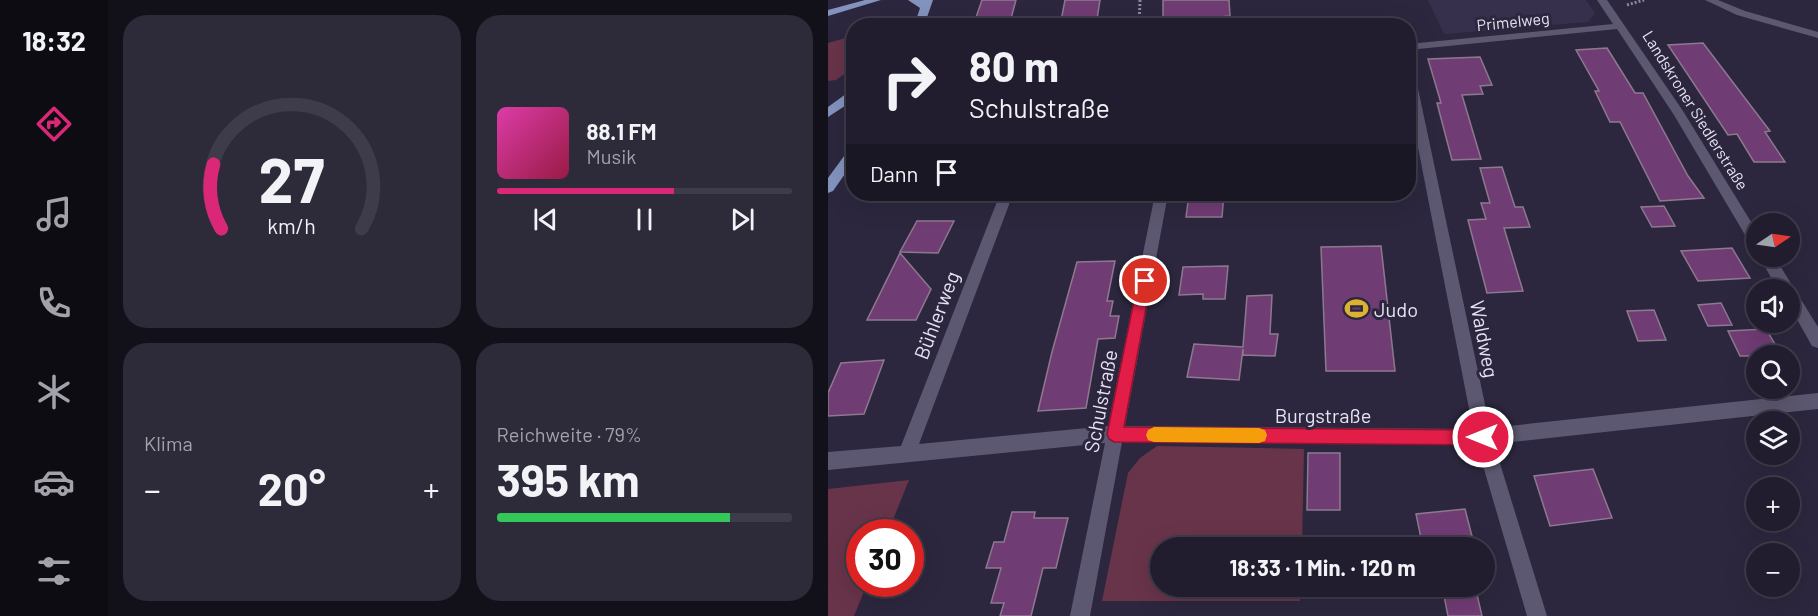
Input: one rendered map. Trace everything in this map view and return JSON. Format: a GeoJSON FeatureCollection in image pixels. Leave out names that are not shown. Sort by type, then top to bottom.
{"type":"FeatureCollection","features":[{"type":"Feature","properties":{"kind":"main road"},"geometry":{"type":"LineString","coordinates":[[828,13],[876,0]]}},
{"type":"Feature","properties":{"kind":"main road"},"geometry":{"type":"LineString","coordinates":[[913,0],[927,3],[922,18]]}},
{"type":"Feature","properties":{"kind":"main road"},"geometry":{"type":"LineString","coordinates":[[828,114],[846,100]]}},
{"type":"Feature","properties":{"kind":"main road"},"geometry":{"type":"LineString","coordinates":[[828,188],[846,162]]}},
{"type":"Feature","properties":{"kind":"street","name":"Landskroner Siedlerstraße"},"geometry":{"type":"LineString","coordinates":[[1602,0],[1679,114],[1746,225]]}},
{"type":"Feature","properties":{"kind":"street"},"geometry":{"type":"LineString","coordinates":[[1710,0],[1741,13],[1818,35]]}},
{"type":"Feature","properties":{"kind":"street","name":"Primelweg"},"geometry":{"type":"LineString","coordinates":[[1416,46],[1621,26]]}},
{"type":"Feature","properties":{"kind":"street","name":"Waldweg"},"geometry":{"type":"LineString","coordinates":[[1416,105],[1483,437],[1537,616]]}},
{"type":"Feature","properties":{"kind":"street","name":"Bühlerweg"},"geometry":{"type":"LineString","coordinates":[[907,453],[1003,201]]}},
{"type":"Feature","properties":{"kind":"street","name":"Schulstraße"},"geometry":{"type":"LineString","coordinates":[[1080,616],[1160,201]]}},
{"type":"Feature","properties":{"kind":"street"},"geometry":{"type":"LineString","coordinates":[[1800,311],[1818,341]]}},
{"type":"Feature","properties":{"kind":"street","name":"Burgstraße"},"geometry":{"type":"LineString","coordinates":[[828,461],[1114,434],[1483,437],[1818,401]]}},
{"type":"Feature","properties":{"kind":"path"},"geometry":{"type":"LineString","coordinates":[[1139,18],[1140,0]]}},
{"type":"Feature","properties":{"kind":"path"},"geometry":{"type":"LineString","coordinates":[[1626,5],[1644,0]]}},
{"type":"Feature","properties":{"kind":"shaded area"},"geometry":{"type":"Polygon","coordinates":[[[1428,0],[1586,0],[1595,13],[1588,22],[1444,34],[1428,0]]]}},
{"type":"Feature","properties":{"kind":"shaded area"},"geometry":{"type":"Polygon","coordinates":[[[846,38],[846,73],[836,80],[828,81],[828,43],[846,38]]]}},
{"type":"Feature","properties":{"kind":"shaded area"},"geometry":{"type":"Polygon","coordinates":[[[1157,446],[1304,449],[1302,537],[1150,537],[1150,597],[1300,597],[1300,601],[1102,601],[1128,473],[1140,458],[1157,446]]]}},
{"type":"Feature","properties":{"kind":"shaded area"},"geometry":{"type":"Polygon","coordinates":[[[909,480],[893,519],[846,519],[846,597],[862,597],[854,616],[828,616],[828,489],[909,480]]]}},
{"type":"Feature","properties":{"kind":"building"},"geometry":{"type":"Polygon","coordinates":[[[982,0],[1016,0],[1011,18],[976,18],[982,0]]]}},
{"type":"Feature","properties":{"kind":"building"},"geometry":{"type":"Polygon","coordinates":[[[1065,0],[1100,0],[1097,18],[1062,18],[1065,0]]]}},
{"type":"Feature","properties":{"kind":"building"},"geometry":{"type":"Polygon","coordinates":[[[1163,0],[1229,0],[1230,16],[1163,18],[1163,0]]]}},
{"type":"Feature","properties":{"kind":"building"},"geometry":{"type":"Polygon","coordinates":[[[1703,43],[1770,131],[1765,132],[1785,162],[1754,162],[1737,134],[1728,135],[1668,45],[1703,43]]]}},
{"type":"Feature","properties":{"kind":"building"},"geometry":{"type":"Polygon","coordinates":[[[1607,48],[1635,93],[1643,93],[1688,176],[1704,198],[1660,201],[1620,122],[1610,122],[1595,91],[1599,91],[1576,50],[1607,48]]]}},
{"type":"Feature","properties":{"kind":"building"},"geometry":{"type":"Polygon","coordinates":[[[1480,57],[1492,85],[1480,86],[1483,94],[1462,95],[1481,159],[1452,160],[1437,103],[1441,103],[1428,59],[1480,57]]]}},
{"type":"Feature","properties":{"kind":"building"},"geometry":{"type":"Polygon","coordinates":[[[1502,167],[1515,207],[1523,207],[1530,227],[1504,228],[1523,291],[1487,293],[1468,220],[1486,219],[1481,203],[1490,203],[1480,168],[1502,167]]]}},
{"type":"Feature","properties":{"kind":"building"},"geometry":{"type":"Polygon","coordinates":[[[1188,201],[1223,201],[1222,217],[1186,217],[1188,201]]]}},
{"type":"Feature","properties":{"kind":"building"},"geometry":{"type":"Polygon","coordinates":[[[1664,206],[1675,226],[1652,227],[1641,207],[1664,206]]]}},
{"type":"Feature","properties":{"kind":"building"},"geometry":{"type":"Polygon","coordinates":[[[917,221],[954,221],[938,253],[900,252],[917,221]]]}},
{"type":"Feature","properties":{"kind":"building","name":"Judo"},"geometry":{"type":"Polygon","coordinates":[[[1381,246],[1395,371],[1326,371],[1321,247],[1381,246]]]}},
{"type":"Feature","properties":{"kind":"building"},"geometry":{"type":"Polygon","coordinates":[[[1732,248],[1750,278],[1698,281],[1681,251],[1732,248]]]}},
{"type":"Feature","properties":{"kind":"building"},"geometry":{"type":"Polygon","coordinates":[[[900,253],[931,289],[916,320],[867,320],[900,253]]]}},
{"type":"Feature","properties":{"kind":"building"},"geometry":{"type":"Polygon","coordinates":[[[1115,261],[1107,301],[1113,301],[1110,316],[1119,316],[1115,338],[1098,339],[1086,408],[1038,411],[1077,262],[1115,261]]]}},
{"type":"Feature","properties":{"kind":"building"},"geometry":{"type":"Polygon","coordinates":[[[1228,266],[1225,299],[1203,299],[1203,294],[1179,295],[1183,267],[1228,266]]]}},
{"type":"Feature","properties":{"kind":"building"},"geometry":{"type":"Polygon","coordinates":[[[1272,295],[1270,334],[1278,334],[1275,356],[1243,355],[1243,349],[1239,380],[1187,377],[1194,344],[1243,347],[1247,296],[1272,295]]]}},
{"type":"Feature","properties":{"kind":"building"},"geometry":{"type":"Polygon","coordinates":[[[1721,303],[1732,325],[1708,326],[1698,305],[1721,303]]]}},
{"type":"Feature","properties":{"kind":"building"},"geometry":{"type":"Polygon","coordinates":[[[1654,310],[1666,340],[1638,341],[1627,311],[1654,310]]]}},
{"type":"Feature","properties":{"kind":"building"},"geometry":{"type":"Polygon","coordinates":[[[1746,330],[1746,333],[1768,333],[1775,345],[1746,345],[1746,356],[1740,356],[1728,331],[1746,330]]]}},
{"type":"Feature","properties":{"kind":"building"},"geometry":{"type":"Polygon","coordinates":[[[884,360],[864,414],[828,416],[828,393],[841,363],[884,360]]]}},
{"type":"Feature","properties":{"kind":"building"},"geometry":{"type":"Polygon","coordinates":[[[1308,453],[1340,453],[1340,510],[1307,510],[1308,453]]]}},
{"type":"Feature","properties":{"kind":"building"},"geometry":{"type":"Polygon","coordinates":[[[1593,469],[1612,518],[1550,526],[1534,476],[1593,469]]]}},
{"type":"Feature","properties":{"kind":"building"},"geometry":{"type":"Polygon","coordinates":[[[1465,509],[1472,537],[1421,537],[1416,514],[1465,509]]]}},
{"type":"Feature","properties":{"kind":"building"},"geometry":{"type":"Polygon","coordinates":[[[1012,512],[1035,512],[1034,518],[1068,518],[1056,568],[1043,568],[1031,616],[1000,616],[1004,603],[991,603],[1001,568],[986,568],[994,542],[1004,542],[1012,512]]]}},
{"type":"Feature","properties":{"kind":"building"},"geometry":{"type":"Polygon","coordinates":[[[1444,597],[1478,597],[1482,616],[1448,616],[1444,597]]]}},
{"type":"Feature","properties":{"kind":"slow traffic"},"geometry":{"type":"LineString","coordinates":[[1154,435],[1259,435]]}},
{"type":"Feature","properties":{"kind":"place","name":"Judo"},"geometry":{"type":"Point","coordinates":[1356,309]}},
{"type":"Feature","properties":{"kind":"route"},"geometry":{"type":"LineString","coordinates":[[1145,281],[1114,434],[1483,437]]}}]}
